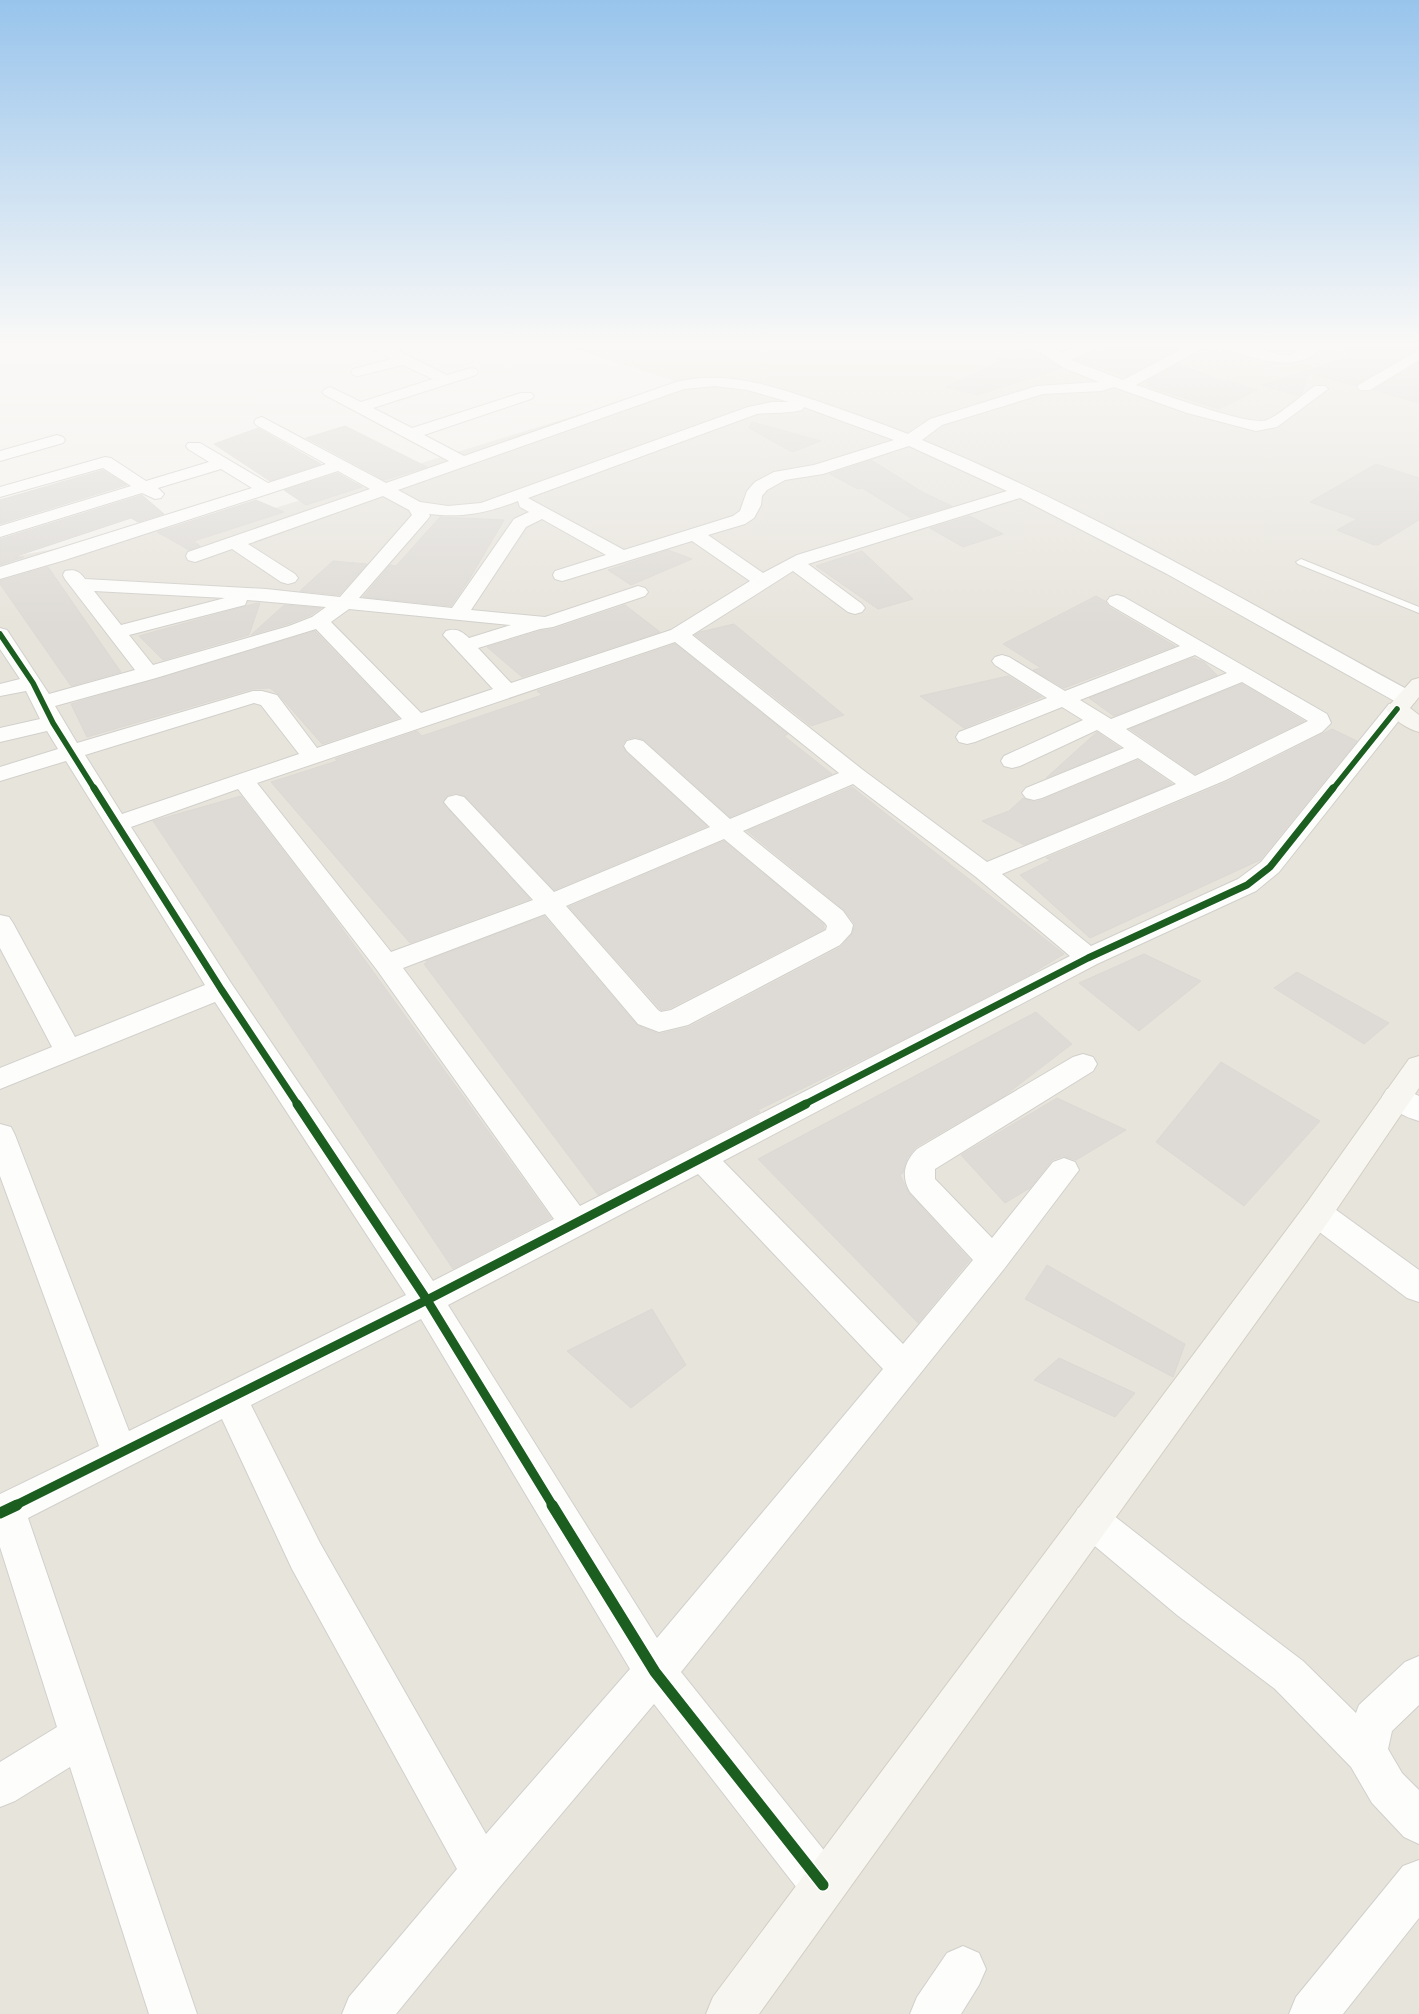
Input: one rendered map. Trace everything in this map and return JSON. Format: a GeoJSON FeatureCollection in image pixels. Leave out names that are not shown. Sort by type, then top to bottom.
{"type":"FeatureCollection","features":[{"type":"Feature","properties":{"kind":"main road"},"geometry":{"type":"LineString","coordinates":[[730,2014],[1317,1213],[1408,1103],[1419,1066]]}},
{"type":"Feature","properties":{"kind":"street"},"geometry":{"type":"LineString","coordinates":[[291,438],[416,507],[448,511],[471,511],[677,438]]}},
{"type":"Feature","properties":{"kind":"street"},"geometry":{"type":"LineString","coordinates":[[419,438],[464,462]]}},
{"type":"Feature","properties":{"kind":"street"},"geometry":{"type":"LineString","coordinates":[[195,556],[233,542],[323,519],[385,490],[533,438]]}},
{"type":"Feature","properties":{"kind":"street"},"geometry":{"type":"LineString","coordinates":[[173,2014],[81,1736],[3,1511],[427,1300],[1088,958],[1247,885],[1270,867],[1410,704],[1139,552],[1022,492],[905,438]]}},
{"type":"Feature","properties":{"kind":"street"},"geometry":{"type":"LineString","coordinates":[[562,575],[739,520],[748,514],[752,505],[753,495],[761,486],[780,476],[817,470],[913,438]]}},
{"type":"Feature","properties":{"kind":"street"},"geometry":{"type":"LineString","coordinates":[[0,456],[57,440]]}},
{"type":"Feature","properties":{"kind":"street"},"geometry":{"type":"LineString","coordinates":[[194,446],[265,488]]}},
{"type":"Feature","properties":{"kind":"street"},"geometry":{"type":"LineString","coordinates":[[22,450],[60,474]]}},
{"type":"Feature","properties":{"kind":"street"},"geometry":{"type":"LineString","coordinates":[[0,492],[105,462],[186,514]]}},
{"type":"Feature","properties":{"kind":"street"},"geometry":{"type":"LineString","coordinates":[[0,532],[222,463]]}},
{"type":"Feature","properties":{"kind":"street"},"geometry":{"type":"LineString","coordinates":[[0,573],[340,465]]}},
{"type":"Feature","properties":{"kind":"street"},"geometry":{"type":"LineString","coordinates":[[116,824],[678,634],[697,625],[794,563],[1022,492]]}},
{"type":"Feature","properties":{"kind":"street"},"geometry":{"type":"LineString","coordinates":[[514,497],[623,557]]}},
{"type":"Feature","properties":{"kind":"street"},"geometry":{"type":"LineString","coordinates":[[0,735],[43,703],[149,674],[296,630],[320,620],[346,602],[421,516],[416,507]]}},
{"type":"Feature","properties":{"kind":"street"},"geometry":{"type":"LineString","coordinates":[[458,614],[520,523],[542,512]]}},
{"type":"Feature","properties":{"kind":"street"},"geometry":{"type":"LineString","coordinates":[[694,534],[764,582]]}},
{"type":"Feature","properties":{"kind":"street"},"geometry":{"type":"LineString","coordinates":[[233,542],[288,578]]}},
{"type":"Feature","properties":{"kind":"street"},"geometry":{"type":"LineString","coordinates":[[58,556],[149,674]]}},
{"type":"Feature","properties":{"kind":"street"},"geometry":{"type":"LineString","coordinates":[[794,563],[855,608]]}},
{"type":"Feature","properties":{"kind":"street"},"geometry":{"type":"LineString","coordinates":[[80,584],[266,595],[546,623]]}},
{"type":"Feature","properties":{"kind":"street"},"geometry":{"type":"LineString","coordinates":[[465,646],[539,623],[546,623],[638,592]]}},
{"type":"Feature","properties":{"kind":"street"},"geometry":{"type":"LineString","coordinates":[[116,632],[266,595]]}},
{"type":"Feature","properties":{"kind":"street"},"geometry":{"type":"LineString","coordinates":[[985,872],[1193,785],[1314,728],[1320,723],[1319,719],[1313,714],[1117,601]]}},
{"type":"Feature","properties":{"kind":"street"},"geometry":{"type":"LineString","coordinates":[[426,611],[465,646],[507,691]]}},
{"type":"Feature","properties":{"kind":"street"},"geometry":{"type":"LineString","coordinates":[[320,620],[417,722]]}},
{"type":"Feature","properties":{"kind":"street"},"geometry":{"type":"LineString","coordinates":[[0,634],[116,824],[221,989],[427,1300],[656,1672],[823,1885]]}},
{"type":"Feature","properties":{"kind":"street"},"geometry":{"type":"LineString","coordinates":[[678,634],[855,775],[985,872],[1088,958]]}},
{"type":"Feature","properties":{"kind":"street"},"geometry":{"type":"LineString","coordinates":[[967,737],[1196,647]]}},
{"type":"Feature","properties":{"kind":"street"},"geometry":{"type":"LineString","coordinates":[[1002,661],[1104,724],[1193,785]]}},
{"type":"Feature","properties":{"kind":"street"},"geometry":{"type":"LineString","coordinates":[[1012,762],[1104,724],[1243,674]]}},
{"type":"Feature","properties":{"kind":"street"},"geometry":{"type":"LineString","coordinates":[[0,690],[43,703]]}},
{"type":"Feature","properties":{"kind":"street"},"geometry":{"type":"LineString","coordinates":[[0,774],[245,699],[262,697],[269,700],[313,757]]}},
{"type":"Feature","properties":{"kind":"street"},"geometry":{"type":"LineString","coordinates":[[456,802],[550,903],[648,1018],[659,1022],[678,1018],[831,939],[838,933],[840,925],[834,917],[728,830],[635,746]]}},
{"type":"Feature","properties":{"kind":"street"},"geometry":{"type":"LineString","coordinates":[[1034,793],[1140,749]]}},
{"type":"Feature","properties":{"kind":"street"},"geometry":{"type":"LineString","coordinates":[[386,964],[550,903],[728,830],[855,775]]}},
{"type":"Feature","properties":{"kind":"street"},"geometry":{"type":"LineString","coordinates":[[243,780],[386,964],[575,1224]]}},
{"type":"Feature","properties":{"kind":"street"},"geometry":{"type":"LineString","coordinates":[[0,923],[68,1050]]}},
{"type":"Feature","properties":{"kind":"street"},"geometry":{"type":"LineString","coordinates":[[0,1079],[221,989]]}},
{"type":"Feature","properties":{"kind":"street"},"geometry":{"type":"LineString","coordinates":[[993,1260],[921,1184],[918,1174],[920,1164],[928,1157],[1084,1064]]}},
{"type":"Feature","properties":{"kind":"street"},"geometry":{"type":"LineString","coordinates":[[0,1135],[120,1453]]}},
{"type":"Feature","properties":{"kind":"street"},"geometry":{"type":"LineString","coordinates":[[701,1158],[904,1368]]}},
{"type":"Feature","properties":{"kind":"street"},"geometry":{"type":"LineString","coordinates":[[366,2014],[483,1872],[656,1672],[993,1260],[1064,1170]]}},
{"type":"Feature","properties":{"kind":"street"},"geometry":{"type":"LineString","coordinates":[[1317,1213],[1419,1288]]}},
{"type":"Feature","properties":{"kind":"street"},"geometry":{"type":"LineString","coordinates":[[230,1398],[306,1556],[483,1872]]}},
{"type":"Feature","properties":{"kind":"street"},"geometry":{"type":"LineString","coordinates":[[1091,1520],[1191,1601],[1289,1674],[1366,1752],[1387,1788],[1419,1822]]}},
{"type":"Feature","properties":{"kind":"street"},"geometry":{"type":"LineString","coordinates":[[1366,1752],[1374,1720],[1419,1676]]}},
{"type":"Feature","properties":{"kind":"street"},"geometry":{"type":"LineString","coordinates":[[0,1786],[81,1736]]}},
{"type":"Feature","properties":{"kind":"street"},"geometry":{"type":"LineString","coordinates":[[1312,2014],[1419,1882]]}},
{"type":"Feature","properties":{"kind":"street"},"geometry":{"type":"LineString","coordinates":[[934,2014],[963,1969]]}},
{"type":"Feature","properties":{"kind":"lane"},"geometry":{"type":"LineString","coordinates":[[1301,562],[1419,610]]}},
{"type":"Feature","properties":{"kind":"shaded area"},"geometry":{"type":"Polygon","coordinates":[[[502,438],[1419,438],[1419,2014],[0,2014],[0,559],[275,508],[502,438]]]}},
{"type":"Feature","properties":{"kind":"building"},"geometry":{"type":"Polygon","coordinates":[[[231,438],[275,438],[321,464],[270,481],[214,444],[231,438]]]}},
{"type":"Feature","properties":{"kind":"building"},"geometry":{"type":"Polygon","coordinates":[[[306,438],[369,438],[427,467],[384,480],[306,438]]]}},
{"type":"Feature","properties":{"kind":"building"},"geometry":{"type":"Polygon","coordinates":[[[767,438],[810,438],[821,441],[792,452],[767,438]]]}},
{"type":"Feature","properties":{"kind":"building"},"geometry":{"type":"Polygon","coordinates":[[[871,460],[924,493],[952,506],[911,518],[862,488],[858,489],[830,474],[871,460]]]}},
{"type":"Feature","properties":{"kind":"building"},"geometry":{"type":"Polygon","coordinates":[[[1376,464],[1419,478],[1419,520],[1378,545],[1374,545],[1337,530],[1357,519],[1310,502],[1376,464]]]}},
{"type":"Feature","properties":{"kind":"building"},"geometry":{"type":"Polygon","coordinates":[[[103,470],[127,485],[0,524],[0,500],[103,470]]]}},
{"type":"Feature","properties":{"kind":"building"},"geometry":{"type":"Polygon","coordinates":[[[338,473],[362,487],[306,505],[284,490],[338,473]]]}},
{"type":"Feature","properties":{"kind":"building"},"geometry":{"type":"Polygon","coordinates":[[[142,495],[164,514],[138,522],[131,518],[14,557],[24,557],[0,565],[0,539],[142,495]]]}},
{"type":"Feature","properties":{"kind":"building"},"geometry":{"type":"Polygon","coordinates":[[[256,500],[284,512],[194,541],[200,546],[189,550],[157,532],[256,500]]]}},
{"type":"Feature","properties":{"kind":"building"},"geometry":{"type":"Polygon","coordinates":[[[970,516],[1003,534],[963,547],[930,528],[970,516]]]}},
{"type":"Feature","properties":{"kind":"building"},"geometry":{"type":"Polygon","coordinates":[[[440,517],[504,520],[451,606],[363,597],[390,565],[396,566],[440,517]]]}},
{"type":"Feature","properties":{"kind":"building"},"geometry":{"type":"Polygon","coordinates":[[[668,550],[692,559],[631,585],[608,570],[668,550]]]}},
{"type":"Feature","properties":{"kind":"building"},"geometry":{"type":"Polygon","coordinates":[[[862,551],[913,599],[878,609],[816,566],[862,551]]]}},
{"type":"Feature","properties":{"kind":"building"},"geometry":{"type":"Polygon","coordinates":[[[333,561],[367,564],[339,595],[300,591],[333,561]]]}},
{"type":"Feature","properties":{"kind":"building"},"geometry":{"type":"Polygon","coordinates":[[[48,567],[121,672],[71,686],[0,584],[0,581],[48,567]]]}},
{"type":"Feature","properties":{"kind":"building"},"geometry":{"type":"Polygon","coordinates":[[[1096,596],[1105,601],[1109,607],[1175,646],[1064,688],[1033,670],[1041,668],[1003,644],[1096,596]]]}},
{"type":"Feature","properties":{"kind":"building"},"geometry":{"type":"Polygon","coordinates":[[[260,603],[249,635],[163,660],[139,636],[260,603]]]}},
{"type":"Feature","properties":{"kind":"building"},"geometry":{"type":"Polygon","coordinates":[[[284,605],[321,608],[311,615],[288,624],[251,635],[284,605]]]}},
{"type":"Feature","properties":{"kind":"building"},"geometry":{"type":"Polygon","coordinates":[[[625,605],[660,632],[522,677],[487,647],[540,631],[554,629],[625,605]]]}},
{"type":"Feature","properties":{"kind":"building"},"geometry":{"type":"Polygon","coordinates":[[[734,624],[844,715],[811,726],[695,635],[700,632],[734,624]]]}},
{"type":"Feature","properties":{"kind":"building"},"geometry":{"type":"Polygon","coordinates":[[[315,631],[399,718],[322,744],[278,694],[270,688],[252,689],[87,737],[71,704],[315,631]]]}},
{"type":"Feature","properties":{"kind":"building"},"geometry":{"type":"Polygon","coordinates":[[[675,644],[788,734],[784,736],[832,774],[730,817],[644,740],[635,737],[627,739],[622,745],[626,752],[707,826],[554,890],[465,796],[456,793],[448,795],[443,803],[530,899],[410,943],[271,782],[337,761],[335,759],[417,731],[422,736],[542,695],[537,691],[675,644]]]}},
{"type":"Feature","properties":{"kind":"building"},"geometry":{"type":"Polygon","coordinates":[[[1193,658],[1204,662],[1217,675],[1114,716],[1089,698],[1193,658]]]}},
{"type":"Feature","properties":{"kind":"building"},"geometry":{"type":"Polygon","coordinates":[[[1008,676],[1042,697],[964,728],[920,696],[1008,676]]]}},
{"type":"Feature","properties":{"kind":"building"},"geometry":{"type":"Polygon","coordinates":[[[1242,684],[1304,721],[1195,774],[1130,729],[1242,684]]]}},
{"type":"Feature","properties":{"kind":"building"},"geometry":{"type":"Polygon","coordinates":[[[1332,729],[1357,741],[1260,860],[1090,938],[1020,875],[1051,860],[1046,858],[1227,782],[1332,729]]]}},
{"type":"Feature","properties":{"kind":"building"},"geometry":{"type":"Polygon","coordinates":[[[1097,732],[1120,748],[1046,778],[1097,732]]]}},
{"type":"Feature","properties":{"kind":"building"},"geometry":{"type":"Polygon","coordinates":[[[1138,760],[1172,784],[1024,845],[982,821],[1009,811],[1023,798],[1034,802],[1042,800],[1138,760]]]}},
{"type":"Feature","properties":{"kind":"building"},"geometry":{"type":"Polygon","coordinates":[[[852,787],[1064,954],[1029,975],[888,1047],[758,1110],[760,1112],[598,1195],[424,964],[427,963],[426,961],[544,916],[637,1025],[659,1034],[689,1027],[841,947],[852,934],[855,924],[844,910],[747,831],[852,787]]]}},
{"type":"Feature","properties":{"kind":"building"},"geometry":{"type":"Polygon","coordinates":[[[241,796],[328,909],[551,1218],[453,1269],[153,821],[241,796]]]}},
{"type":"Feature","properties":{"kind":"building"},"geometry":{"type":"Polygon","coordinates":[[[724,841],[824,924],[824,929],[670,1008],[661,1010],[569,907],[724,841]]]}},
{"type":"Feature","properties":{"kind":"building"},"geometry":{"type":"Polygon","coordinates":[[[1144,954],[1201,981],[1139,1031],[1079,983],[1144,954]]]}},
{"type":"Feature","properties":{"kind":"building"},"geometry":{"type":"Polygon","coordinates":[[[1297,972],[1389,1023],[1364,1044],[1274,988],[1297,972]]]}},
{"type":"Feature","properties":{"kind":"building"},"geometry":{"type":"Polygon","coordinates":[[[1036,1012],[1072,1044],[1004,1096],[916,1147],[907,1158],[903,1173],[900,1175],[909,1193],[970,1260],[918,1323],[758,1159],[1036,1012]]]}},
{"type":"Feature","properties":{"kind":"building"},"geometry":{"type":"Polygon","coordinates":[[[1221,1062],[1320,1121],[1244,1206],[1156,1142],[1221,1062]]]}},
{"type":"Feature","properties":{"kind":"building"},"geometry":{"type":"Polygon","coordinates":[[[1057,1098],[1126,1130],[1076,1160],[1063,1156],[1052,1160],[1030,1188],[1005,1203],[961,1155],[1057,1098]]]}},
{"type":"Feature","properties":{"kind":"building"},"geometry":{"type":"Polygon","coordinates":[[[1047,1265],[1185,1344],[1173,1377],[1025,1299],[1047,1265]]]}},
{"type":"Feature","properties":{"kind":"building"},"geometry":{"type":"Polygon","coordinates":[[[652,1309],[686,1365],[631,1408],[567,1351],[652,1309]]]}},
{"type":"Feature","properties":{"kind":"building"},"geometry":{"type":"Polygon","coordinates":[[[1059,1358],[1135,1393],[1115,1417],[1034,1380],[1059,1358]]]}},
{"type":"Feature","properties":{"kind":"cycle path"},"geometry":{"type":"LineString","coordinates":[[0,634],[33,683],[53,723],[221,989],[427,1300],[655,1672],[823,1885]]}},
{"type":"Feature","properties":{"kind":"cycle path"},"geometry":{"type":"LineString","coordinates":[[0,1513],[427,1300],[1088,958],[1247,885],[1270,867],[1397,709]]}}]}
